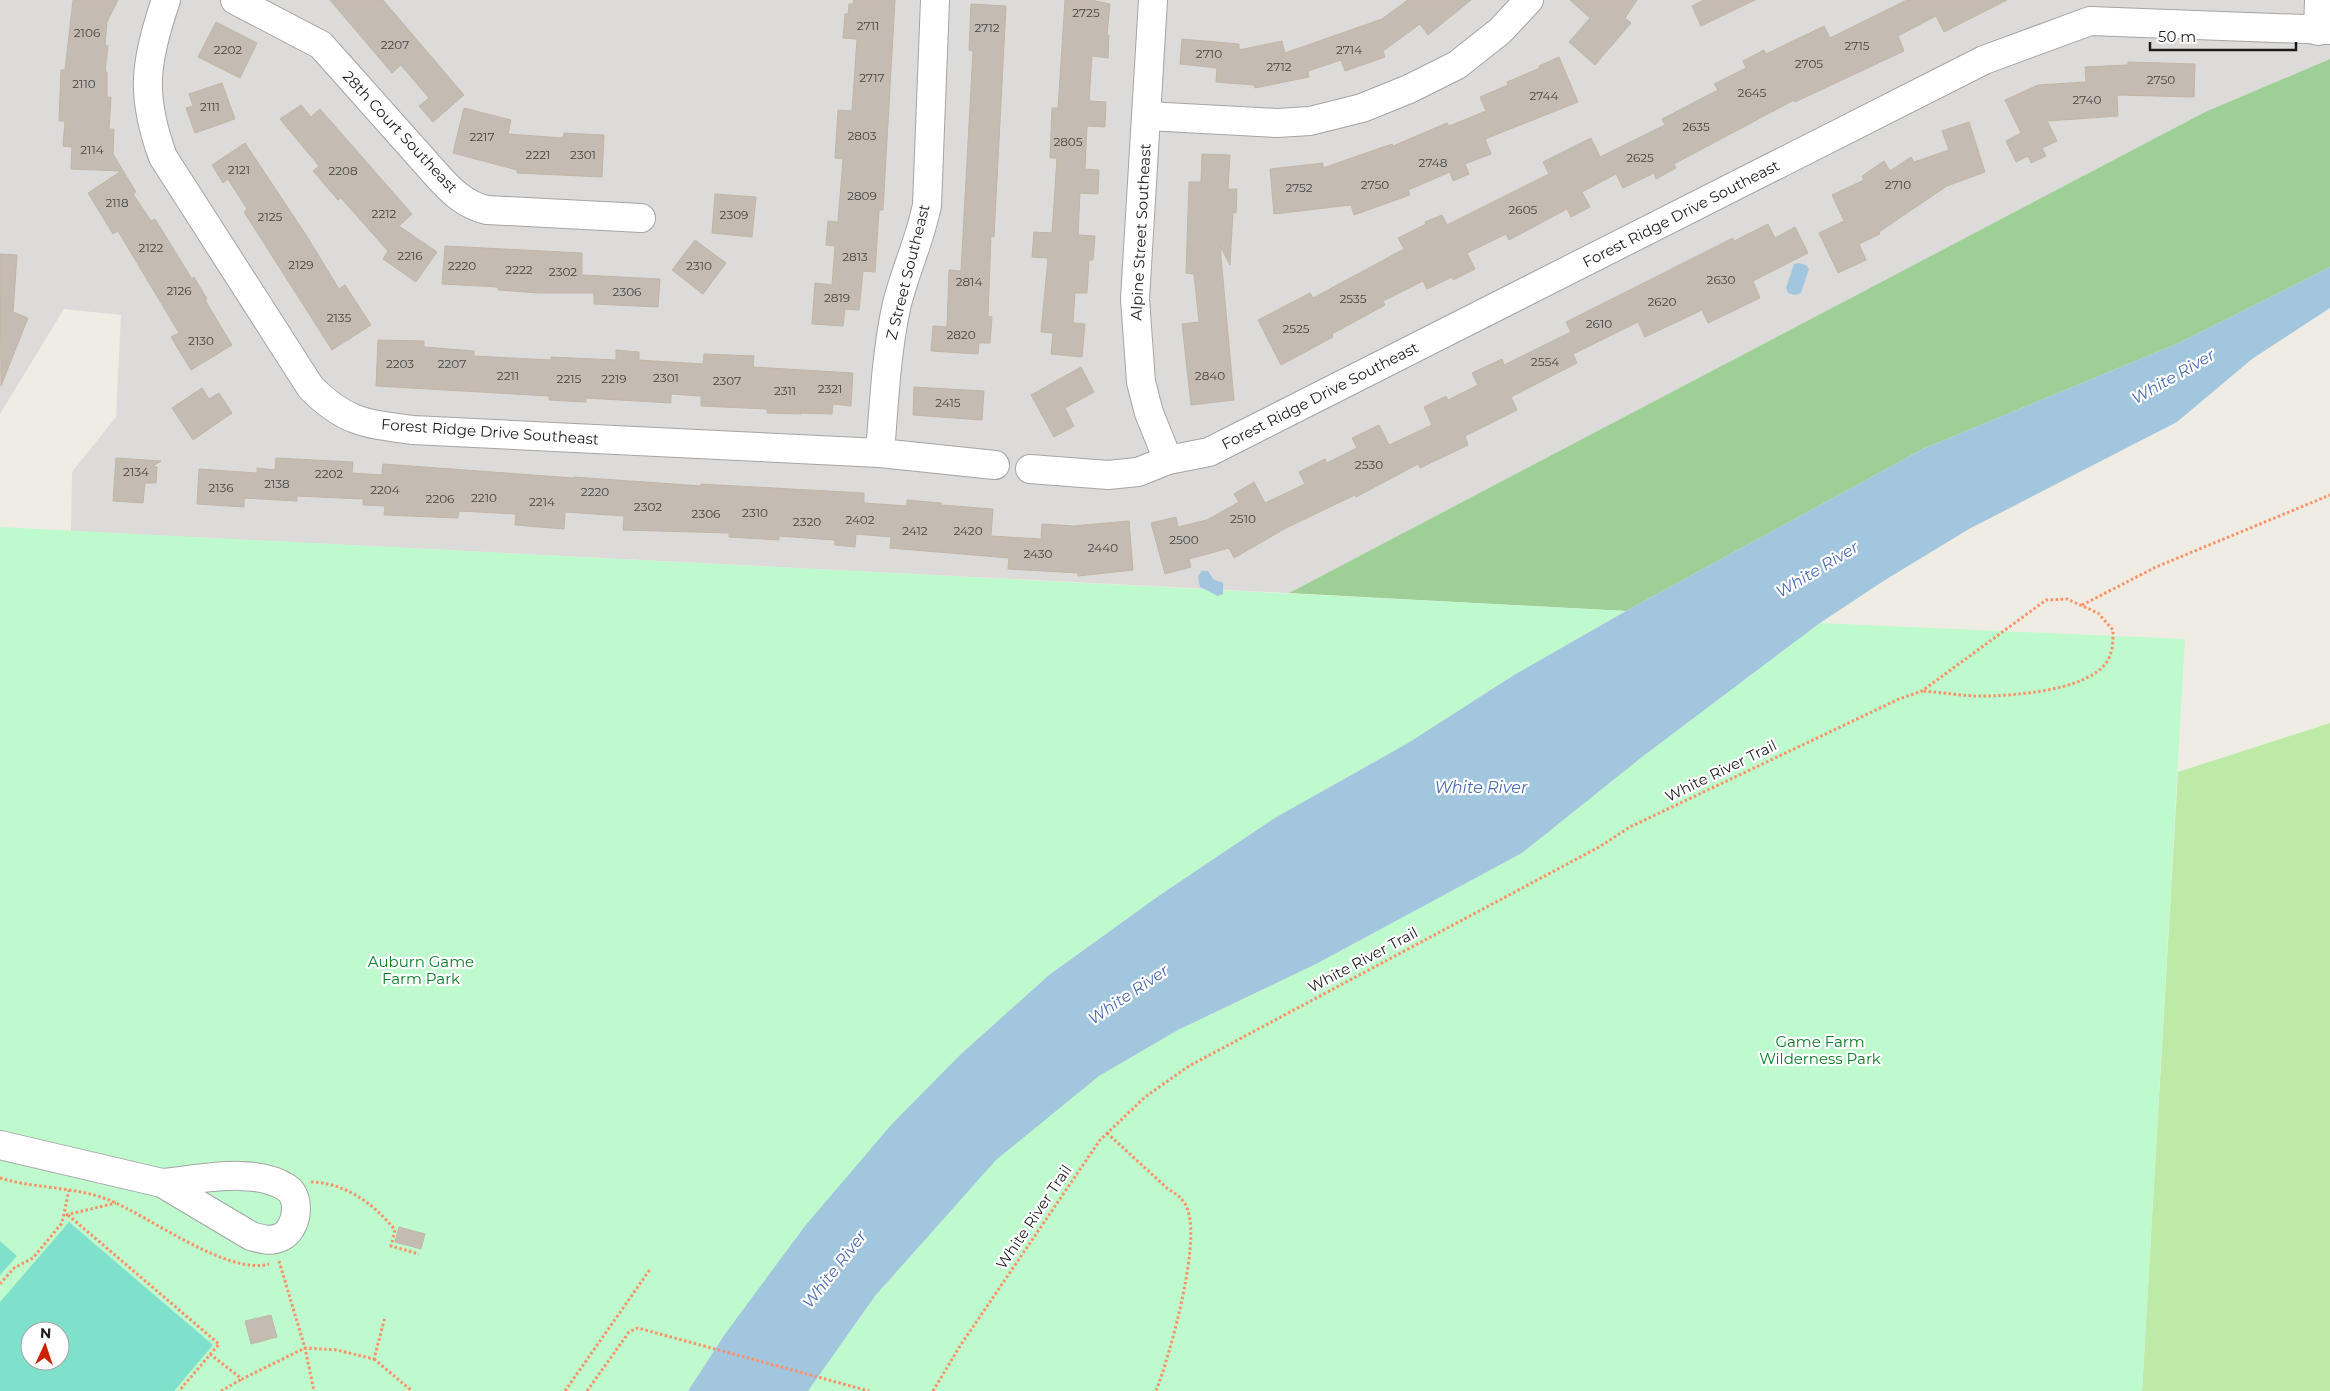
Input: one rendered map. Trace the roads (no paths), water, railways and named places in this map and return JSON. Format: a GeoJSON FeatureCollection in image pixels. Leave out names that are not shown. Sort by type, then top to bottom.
{"type":"FeatureCollection","features":[{"type":"Feature","properties":{"kind":"street","name":"Forest Ridge Drive Southeast"},"geometry":{"type":"LineString","coordinates":[[166,0],[151,44],[147,72],[148,102],[152,125],[163,157],[311,388],[340,412],[362,422],[413,430],[880,453],[995,465]]}},
{"type":"Feature","properties":{"kind":"street","name":"28th Court Southeast"},"geometry":{"type":"LineString","coordinates":[[235,0],[320,45],[450,189],[471,205],[487,210],[641,218]]}},
{"type":"Feature","properties":{"kind":"street","name":"Z Street Southeast"},"geometry":{"type":"LineString","coordinates":[[880,453],[891,336],[897,306],[922,232],[927,206],[935,0]]}},
{"type":"Feature","properties":{"kind":"street","name":"Alpine Street Southeast"},"geometry":{"type":"LineString","coordinates":[[1153,0],[1135,299],[1141,382],[1150,413],[1168,460]]}},
{"type":"Feature","properties":{"kind":"street"},"geometry":{"type":"LineString","coordinates":[[1147,116],[1278,123],[1310,121],[1362,108],[1409,89],[1457,65],[1500,31],[1529,0]]}},
{"type":"Feature","properties":{"kind":"street","name":"Forest Ridge Drive Southeast"},"geometry":{"type":"LineString","coordinates":[[1030,470],[1108,474],[1138,472],[1168,460],[1209,452],[1984,60],[2090,11],[2324,31],[2319,0]]}},
{"type":"Feature","properties":{"kind":"street"},"geometry":{"type":"LineString","coordinates":[[0,1145],[162,1183],[250,1177],[276,1182],[289,1188],[296,1201],[296,1216],[291,1228],[282,1237],[267,1240],[251,1236],[162,1183]]}},
{"type":"Feature","properties":{"kind":"water"},"geometry":{"type":"Polygon","coordinates":[[[1794,264],[1806,265],[1809,269],[1801,293],[1795,295],[1788,293],[1786,288],[1794,264]]]}},
{"type":"Feature","properties":{"kind":"water","name":"White River"},"geometry":{"type":"Polygon","coordinates":[[[2330,267],[2330,308],[2252,359],[2177,422],[1969,529],[1885,580],[1820,623],[1642,757],[1522,853],[1316,964],[1178,1030],[1099,1076],[996,1160],[875,1296],[808,1391],[688,1391],[725,1334],[805,1226],[891,1125],[961,1054],[1049,975],[1160,895],[1273,819],[1408,743],[1514,675],[1626,611],[1923,449],[2179,343],[2330,267]]]}},
{"type":"Feature","properties":{"kind":"water"},"geometry":{"type":"Polygon","coordinates":[[[1202,571],[1208,571],[1213,579],[1223,583],[1223,594],[1218,596],[1200,587],[1198,576],[1202,571]]]}},
{"type":"Feature","properties":{"kind":"park label","name":"Auburn Game Farm Park"},"geometry":{"type":"Point","coordinates":[421,970]}},
{"type":"Feature","properties":{"kind":"park label","name":"Game Farm Wilderness Park"},"geometry":{"type":"Point","coordinates":[1820,1050]}}]}
